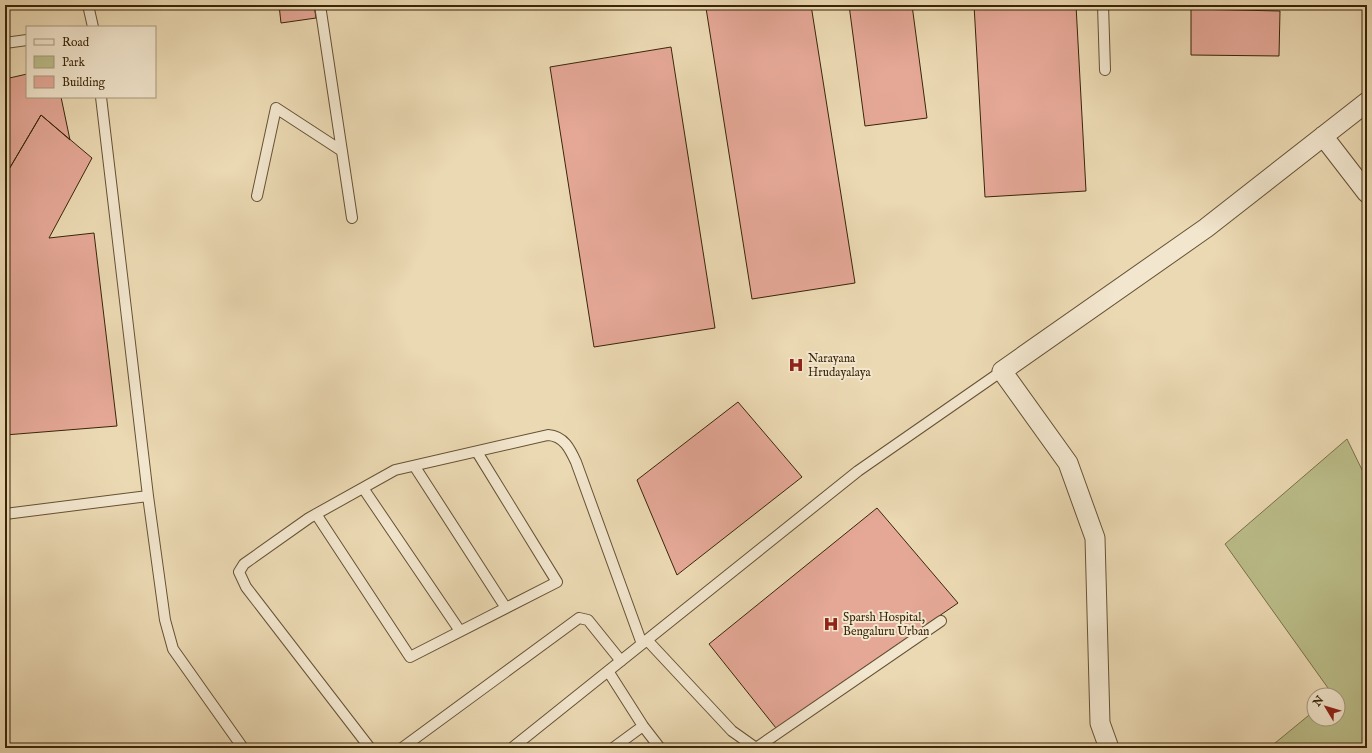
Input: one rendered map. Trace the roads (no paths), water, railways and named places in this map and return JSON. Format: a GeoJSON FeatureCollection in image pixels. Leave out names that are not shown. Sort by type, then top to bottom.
{"type":"FeatureCollection","features":[{"type":"Feature","properties":{"kind":"street"},"geometry":{"type":"LineString","coordinates":[[1109,748],[1100,723],[1095,538],[1068,463],[1002,371],[1206,228],[1367,102]]}},
{"type":"Feature","properties":{"kind":"street"},"geometry":{"type":"LineString","coordinates":[[1324,136],[1367,193]]}},
{"type":"Feature","properties":{"kind":"lane"},"geometry":{"type":"LineString","coordinates":[[88,5],[93,26]]}},
{"type":"Feature","properties":{"kind":"lane"},"geometry":{"type":"LineString","coordinates":[[320,5],[352,218]]}},
{"type":"Feature","properties":{"kind":"lane"},"geometry":{"type":"LineString","coordinates":[[1103,5],[1105,70]]}},
{"type":"Feature","properties":{"kind":"lane"},"geometry":{"type":"LineString","coordinates":[[5,43],[26,40]]}},
{"type":"Feature","properties":{"kind":"lane"},"geometry":{"type":"LineString","coordinates":[[101,98],[148,496],[165,620],[173,649],[243,748]]}},
{"type":"Feature","properties":{"kind":"lane"},"geometry":{"type":"LineString","coordinates":[[257,196],[276,108],[342,151]]}},
{"type":"Feature","properties":{"kind":"lane"},"geometry":{"type":"LineString","coordinates":[[512,748],[858,471],[1002,371]]}},
{"type":"Feature","properties":{"kind":"lane"},"geometry":{"type":"LineString","coordinates":[[370,748],[246,587],[239,572],[244,564],[316,514],[395,470],[415,467],[548,435],[557,435],[566,444],[576,462],[644,642],[732,731],[756,748],[942,621]]}},
{"type":"Feature","properties":{"kind":"lane"},"geometry":{"type":"LineString","coordinates":[[316,514],[410,657],[557,582],[476,452]]}},
{"type":"Feature","properties":{"kind":"lane"},"geometry":{"type":"LineString","coordinates":[[415,467],[506,608]]}},
{"type":"Feature","properties":{"kind":"lane"},"geometry":{"type":"LineString","coordinates":[[363,488],[460,631]]}},
{"type":"Feature","properties":{"kind":"lane"},"geometry":{"type":"LineString","coordinates":[[5,514],[148,496]]}},
{"type":"Feature","properties":{"kind":"lane"},"geometry":{"type":"LineString","coordinates":[[402,748],[579,618],[588,620],[621,661]]}},
{"type":"Feature","properties":{"kind":"lane"},"geometry":{"type":"LineString","coordinates":[[608,671],[643,726],[660,748]]}},
{"type":"Feature","properties":{"kind":"lane"},"geometry":{"type":"LineString","coordinates":[[613,748],[643,726]]}},
{"type":"Feature","properties":{"kind":"place","name":"Narayana Hrudayalaya"},"geometry":{"type":"Point","coordinates":[796,365]}},
{"type":"Feature","properties":{"kind":"place","name":"Sparsh Hospital, Bengaluru Urban"},"geometry":{"type":"Point","coordinates":[831,624]}}]}
